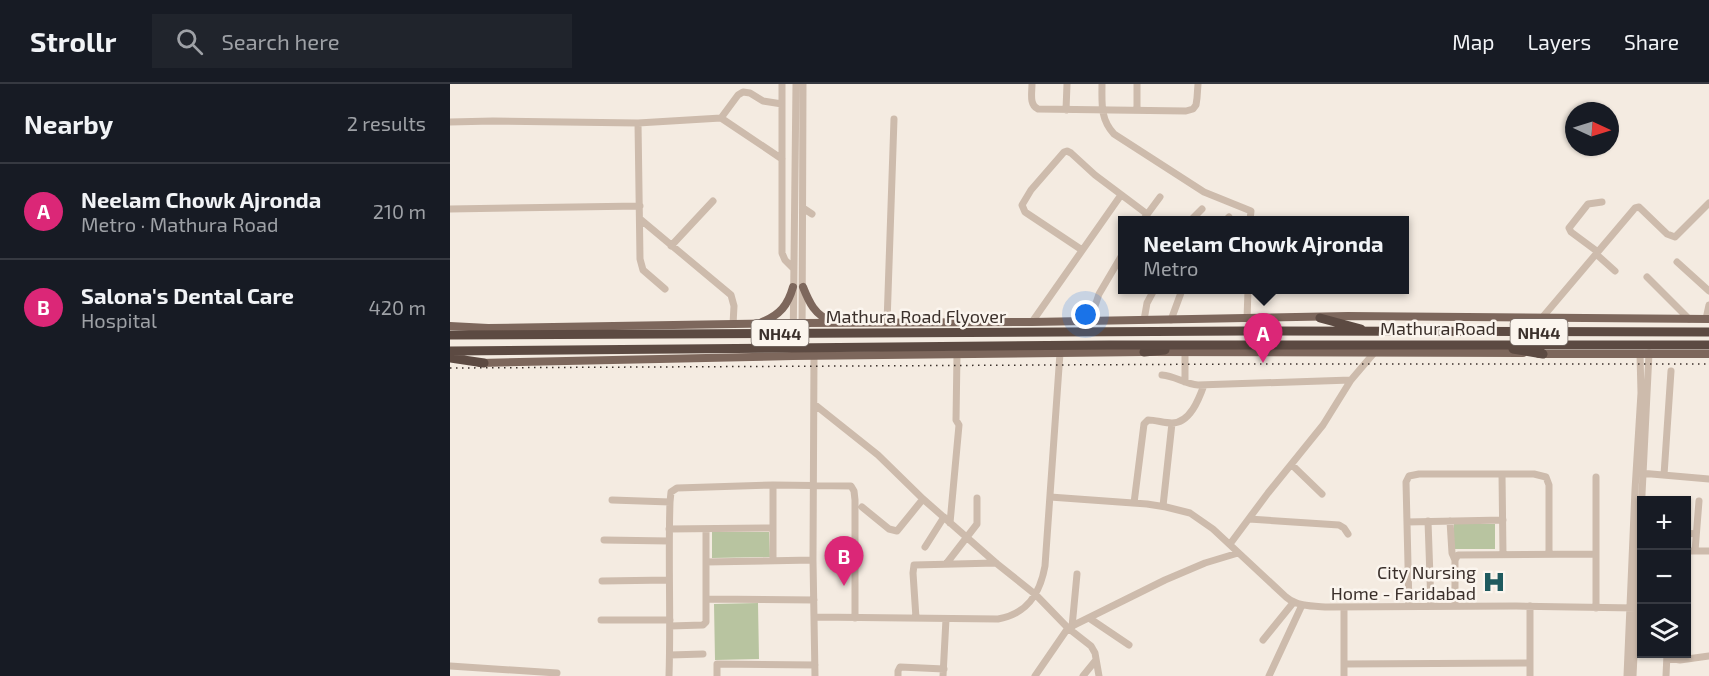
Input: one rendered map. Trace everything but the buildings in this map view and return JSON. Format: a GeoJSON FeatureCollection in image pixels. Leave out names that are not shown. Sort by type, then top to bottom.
{"type":"FeatureCollection","features":[{"type":"Feature","properties":{"kind":"highway"},"geometry":{"type":"LineString","coordinates":[[1320,318],[1369,332]]}},
{"type":"Feature","properties":{"kind":"highway","name":"Mathura Road"},"geometry":{"type":"LineString","coordinates":[[1347,332],[1709,332]]}},
{"type":"Feature","properties":{"kind":"highway","name":"Mathura Road Flyover"},"geometry":{"type":"LineString","coordinates":[[450,334],[1347,332]]}},
{"type":"Feature","properties":{"kind":"highway"},"geometry":{"type":"LineString","coordinates":[[1144,352],[1203,345]]}},
{"type":"Feature","properties":{"kind":"highway","name":"Mathura Road"},"geometry":{"type":"LineString","coordinates":[[1203,345],[1709,345]]}},
{"type":"Feature","properties":{"kind":"highway","name":"Mathura Road Flyover"},"geometry":{"type":"LineString","coordinates":[[450,351],[1203,345]]}},
{"type":"Feature","properties":{"kind":"highway"},"geometry":{"type":"LineString","coordinates":[[1482,345],[1543,354]]}},
{"type":"Feature","properties":{"kind":"highway"},"geometry":{"type":"LineString","coordinates":[[450,358],[484,363]]}},
{"type":"Feature","properties":{"kind":"main road"},"geometry":{"type":"LineString","coordinates":[[756,324],[771,319],[782,311],[793,287]]}},
{"type":"Feature","properties":{"kind":"main road"},"geometry":{"type":"LineString","coordinates":[[803,287],[815,312],[826,320],[841,323]]}},
{"type":"Feature","properties":{"kind":"main road"},"geometry":{"type":"LineString","coordinates":[[450,326],[488,328],[768,323],[1032,322],[1348,316],[1707,319]]}},
{"type":"Feature","properties":{"kind":"main road"},"geometry":{"type":"LineString","coordinates":[[768,323],[773,328],[775,336],[768,357]]}},
{"type":"Feature","properties":{"kind":"main road"},"geometry":{"type":"LineString","coordinates":[[841,323],[837,339],[840,352],[844,356]]}},
{"type":"Feature","properties":{"kind":"main road"},"geometry":{"type":"LineString","coordinates":[[450,363],[1144,352],[1709,354]]}},
{"type":"Feature","properties":{"kind":"street"},"geometry":{"type":"LineString","coordinates":[[782,84],[782,253],[793,268]]}},
{"type":"Feature","properties":{"kind":"street"},"geometry":{"type":"LineString","coordinates":[[796,84],[803,208],[803,323],[797,356]]}},
{"type":"Feature","properties":{"kind":"street"},"geometry":{"type":"LineString","coordinates":[[797,356],[792,323],[793,268],[803,84]]}},
{"type":"Feature","properties":{"kind":"street"},"geometry":{"type":"LineString","coordinates":[[1032,84],[1032,99],[1035,108],[1102,111],[1190,111],[1196,105],[1198,84]]}},
{"type":"Feature","properties":{"kind":"street"},"geometry":{"type":"LineString","coordinates":[[1066,110],[1067,84]]}},
{"type":"Feature","properties":{"kind":"street"},"geometry":{"type":"LineString","coordinates":[[1102,84],[1102,111],[1107,127],[1114,134],[1204,192],[1251,211],[1250,216]]}},
{"type":"Feature","properties":{"kind":"street"},"geometry":{"type":"LineString","coordinates":[[1137,84],[1137,110]]}},
{"type":"Feature","properties":{"kind":"street"},"geometry":{"type":"LineString","coordinates":[[721,118],[738,95],[743,92],[750,93],[763,101],[782,104]]}},
{"type":"Feature","properties":{"kind":"street"},"geometry":{"type":"LineString","coordinates":[[450,122],[638,123],[721,118],[782,159]]}},
{"type":"Feature","properties":{"kind":"street"},"geometry":{"type":"LineString","coordinates":[[887,323],[894,119]]}},
{"type":"Feature","properties":{"kind":"street"},"geometry":{"type":"LineString","coordinates":[[638,123],[642,267],[665,290]]}},
{"type":"Feature","properties":{"kind":"street"},"geometry":{"type":"LineString","coordinates":[[1082,250],[1023,209],[1023,202],[1031,190],[1064,152],[1067,151],[1144,216]]}},
{"type":"Feature","properties":{"kind":"street"},"geometry":{"type":"LineString","coordinates":[[1032,322],[1121,195]]}},
{"type":"Feature","properties":{"kind":"street"},"geometry":{"type":"LineString","coordinates":[[1146,216],[1160,197]]}},
{"type":"Feature","properties":{"kind":"street"},"geometry":{"type":"LineString","coordinates":[[671,246],[713,201]]}},
{"type":"Feature","properties":{"kind":"street"},"geometry":{"type":"LineString","coordinates":[[1602,202],[1588,204],[1569,228],[1615,271]]}},
{"type":"Feature","properties":{"kind":"street"},"geometry":{"type":"LineString","coordinates":[[1541,319],[1635,208],[1640,207],[1667,234],[1675,237],[1709,203]]}},
{"type":"Feature","properties":{"kind":"street"},"geometry":{"type":"LineString","coordinates":[[450,209],[640,206]]}},
{"type":"Feature","properties":{"kind":"street"},"geometry":{"type":"LineString","coordinates":[[803,208],[812,214]]}},
{"type":"Feature","properties":{"kind":"street"},"geometry":{"type":"LineString","coordinates":[[1195,216],[1202,209]]}},
{"type":"Feature","properties":{"kind":"street"},"geometry":{"type":"LineString","coordinates":[[640,219],[731,295],[734,306],[734,324]]}},
{"type":"Feature","properties":{"kind":"street"},"geometry":{"type":"LineString","coordinates":[[1090,321],[1100,294],[1118,262]]}},
{"type":"Feature","properties":{"kind":"street"},"geometry":{"type":"LineString","coordinates":[[1677,262],[1709,291]]}},
{"type":"Feature","properties":{"kind":"street"},"geometry":{"type":"LineString","coordinates":[[1647,277],[1689,319]]}},
{"type":"Feature","properties":{"kind":"street"},"geometry":{"type":"LineString","coordinates":[[1144,320],[1147,303],[1152,294]]}},
{"type":"Feature","properties":{"kind":"street"},"geometry":{"type":"LineString","coordinates":[[1171,320],[1181,294]]}},
{"type":"Feature","properties":{"kind":"street"},"geometry":{"type":"LineString","coordinates":[[1247,319],[1248,294]]}},
{"type":"Feature","properties":{"kind":"street"},"geometry":{"type":"LineString","coordinates":[[1707,319],[1709,305]]}},
{"type":"Feature","properties":{"kind":"street"},"geometry":{"type":"LineString","coordinates":[[1185,352],[1185,382]]}},
{"type":"Feature","properties":{"kind":"street"},"geometry":{"type":"LineString","coordinates":[[814,617],[998,619],[1009,617],[1027,605],[1036,595],[1043,581],[1045,566],[1060,353]]}},
{"type":"Feature","properties":{"kind":"street"},"geometry":{"type":"LineString","coordinates":[[1230,544],[1327,420],[1351,380],[1374,353]]}},
{"type":"Feature","properties":{"kind":"street"},"geometry":{"type":"LineString","coordinates":[[1627,676],[1633,608],[1644,354]]}},
{"type":"Feature","properties":{"kind":"street"},"geometry":{"type":"LineString","coordinates":[[925,547],[947,520],[959,425],[956,420],[957,355]]}},
{"type":"Feature","properties":{"kind":"street"},"geometry":{"type":"LineString","coordinates":[[814,356],[815,676]]}},
{"type":"Feature","properties":{"kind":"street"},"geometry":{"type":"LineString","coordinates":[[1664,475],[1671,371]]}},
{"type":"Feature","properties":{"kind":"street"},"geometry":{"type":"LineString","coordinates":[[1162,375],[1191,384],[1204,385],[1351,380]]}},
{"type":"Feature","properties":{"kind":"street"},"geometry":{"type":"LineString","coordinates":[[1134,503],[1144,424],[1152,420],[1179,422],[1186,417],[1198,400],[1204,385]]}},
{"type":"Feature","properties":{"kind":"street"},"geometry":{"type":"LineString","coordinates":[[814,404],[878,455],[923,499],[1036,595],[1093,648],[1099,676]]}},
{"type":"Feature","properties":{"kind":"street"},"geometry":{"type":"LineString","coordinates":[[1163,506],[1172,423]]}},
{"type":"Feature","properties":{"kind":"street"},"geometry":{"type":"LineString","coordinates":[[1292,465],[1322,494]]}},
{"type":"Feature","properties":{"kind":"street"},"geometry":{"type":"LineString","coordinates":[[1639,473],[1709,479]]}},
{"type":"Feature","properties":{"kind":"street"},"geometry":{"type":"LineString","coordinates":[[1502,474],[1503,554]]}},
{"type":"Feature","properties":{"kind":"street"},"geometry":{"type":"LineString","coordinates":[[1409,606],[1406,482],[1409,476],[1541,475],[1548,480],[1549,554]]}},
{"type":"Feature","properties":{"kind":"street"},"geometry":{"type":"LineString","coordinates":[[1596,477],[1596,608]]}},
{"type":"Feature","properties":{"kind":"street"},"geometry":{"type":"LineString","coordinates":[[773,485],[773,561]]}},
{"type":"Feature","properties":{"kind":"street"},"geometry":{"type":"LineString","coordinates":[[669,676],[670,502],[673,490],[679,487],[851,486],[854,491],[855,618]]}},
{"type":"Feature","properties":{"kind":"street"},"geometry":{"type":"LineString","coordinates":[[1050,497],[1163,506],[1190,513],[1206,523],[1293,603],[1302,605],[1633,608]]}},
{"type":"Feature","properties":{"kind":"street"},"geometry":{"type":"LineString","coordinates":[[946,564],[977,524],[977,498]]}},
{"type":"Feature","properties":{"kind":"street"},"geometry":{"type":"LineString","coordinates":[[862,507],[889,529],[897,531],[923,499]]}},
{"type":"Feature","properties":{"kind":"street"},"geometry":{"type":"LineString","coordinates":[[612,500],[670,502]]}},
{"type":"Feature","properties":{"kind":"street"},"geometry":{"type":"LineString","coordinates":[[1699,501],[1696,534],[1691,551],[1709,551]]}},
{"type":"Feature","properties":{"kind":"street"},"geometry":{"type":"LineString","coordinates":[[1249,519],[1339,525],[1348,534]]}},
{"type":"Feature","properties":{"kind":"street"},"geometry":{"type":"LineString","coordinates":[[1407,522],[1503,520]]}},
{"type":"Feature","properties":{"kind":"street"},"geometry":{"type":"LineString","coordinates":[[1450,521],[1452,553],[1455,560],[1455,606]]}},
{"type":"Feature","properties":{"kind":"street"},"geometry":{"type":"LineString","coordinates":[[1428,522],[1431,606]]}},
{"type":"Feature","properties":{"kind":"street"},"geometry":{"type":"LineString","coordinates":[[669,529],[773,528]]}},
{"type":"Feature","properties":{"kind":"street"},"geometry":{"type":"LineString","coordinates":[[601,620],[705,624],[707,620],[706,529]]}},
{"type":"Feature","properties":{"kind":"street"},"geometry":{"type":"LineString","coordinates":[[1691,534],[1696,534]]}},
{"type":"Feature","properties":{"kind":"street"},"geometry":{"type":"LineString","coordinates":[[604,540],[669,541]]}},
{"type":"Feature","properties":{"kind":"street"},"geometry":{"type":"LineString","coordinates":[[1035,676],[1070,628],[1165,580],[1205,563],[1238,553]]}},
{"type":"Feature","properties":{"kind":"street"},"geometry":{"type":"LineString","coordinates":[[1455,560],[1460,554],[1596,554]]}},
{"type":"Feature","properties":{"kind":"street"},"geometry":{"type":"LineString","coordinates":[[706,562],[813,560]]}},
{"type":"Feature","properties":{"kind":"street"},"geometry":{"type":"LineString","coordinates":[[916,618],[914,565],[996,563]]}},
{"type":"Feature","properties":{"kind":"street"},"geometry":{"type":"LineString","coordinates":[[1070,628],[1077,574]]}},
{"type":"Feature","properties":{"kind":"street"},"geometry":{"type":"LineString","coordinates":[[602,581],[669,580]]}},
{"type":"Feature","properties":{"kind":"street"},"geometry":{"type":"LineString","coordinates":[[707,599],[814,600]]}},
{"type":"Feature","properties":{"kind":"street"},"geometry":{"type":"LineString","coordinates":[[1263,639],[1293,603]]}},
{"type":"Feature","properties":{"kind":"street"},"geometry":{"type":"LineString","coordinates":[[1269,676],[1302,605]]}},
{"type":"Feature","properties":{"kind":"street"},"geometry":{"type":"LineString","coordinates":[[1530,606],[1530,676]]}},
{"type":"Feature","properties":{"kind":"street"},"geometry":{"type":"LineString","coordinates":[[1344,607],[1344,676]]}},
{"type":"Feature","properties":{"kind":"street"},"geometry":{"type":"LineString","coordinates":[[1633,608],[1633,676]]}},
{"type":"Feature","properties":{"kind":"street"},"geometry":{"type":"LineString","coordinates":[[1089,618],[1129,645]]}},
{"type":"Feature","properties":{"kind":"street"},"geometry":{"type":"LineString","coordinates":[[898,676],[900,667],[943,673],[946,619]]}},
{"type":"Feature","properties":{"kind":"street"},"geometry":{"type":"LineString","coordinates":[[670,655],[703,654]]}},
{"type":"Feature","properties":{"kind":"street"},"geometry":{"type":"LineString","coordinates":[[1674,658],[1680,660],[1709,656]]}},
{"type":"Feature","properties":{"kind":"street"},"geometry":{"type":"LineString","coordinates":[[1666,676],[1667,658]]}},
{"type":"Feature","properties":{"kind":"street"},"geometry":{"type":"LineString","coordinates":[[1083,676],[1096,660]]}},
{"type":"Feature","properties":{"kind":"street"},"geometry":{"type":"LineString","coordinates":[[1344,664],[1530,663]]}},
{"type":"Feature","properties":{"kind":"street"},"geometry":{"type":"LineString","coordinates":[[717,676],[717,664],[815,665]]}},
{"type":"Feature","properties":{"kind":"street"},"geometry":{"type":"LineString","coordinates":[[450,666],[557,673]]}},
{"type":"Feature","properties":{"kind":"green space"},"geometry":{"type":"Polygon","coordinates":[[[1454,524],[1495,524],[1495,549],[1454,549],[1454,524]]]}},
{"type":"Feature","properties":{"kind":"green space"},"geometry":{"type":"Polygon","coordinates":[[[712,532],[769,532],[770,557],[712,558],[712,532]]]}},
{"type":"Feature","properties":{"kind":"green space"},"geometry":{"type":"Polygon","coordinates":[[[758,603],[759,659],[715,660],[714,604],[758,603]]]}},
{"type":"Feature","properties":{"kind":"railway"},"geometry":{"type":"LineString","coordinates":[[450,368],[1709,364]]}},
{"type":"Feature","properties":{"kind":"place","name":"Neelam Chowk Ajronda"},"geometry":{"type":"Point","coordinates":[1263,363]}},
{"type":"Feature","properties":{"kind":"place","name":"City Nursing Home - Faridabad"},"geometry":{"type":"Point","coordinates":[1494,582]}},
{"type":"Feature","properties":{"kind":"place","name":"Salona's Dental Care"},"geometry":{"type":"Point","coordinates":[844,586]}}]}
